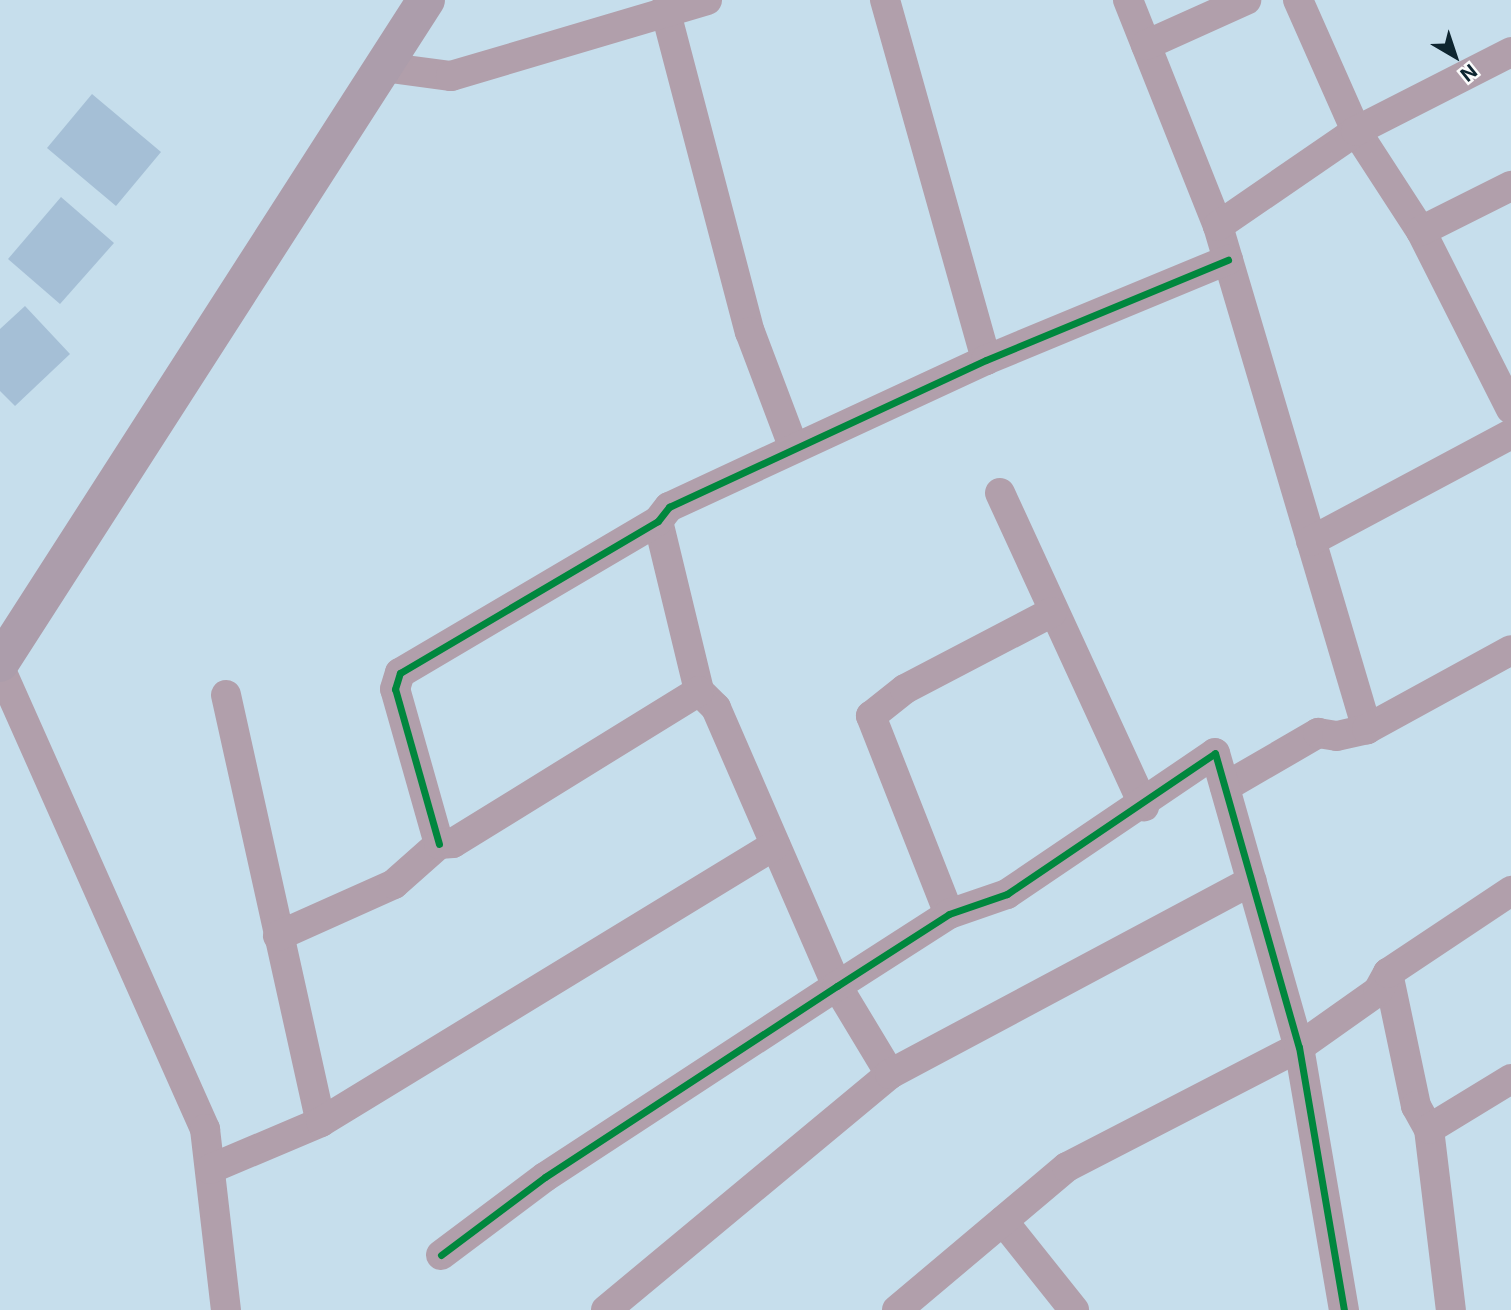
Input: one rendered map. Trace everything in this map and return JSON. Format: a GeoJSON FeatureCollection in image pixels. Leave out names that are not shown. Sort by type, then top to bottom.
{"type":"FeatureCollection","features":[{"type":"Feature","properties":{"kind":"main road"},"geometry":{"type":"LineString","coordinates":[[0,666],[426,0]]}},
{"type":"Feature","properties":{"kind":"street"},"geometry":{"type":"LineString","coordinates":[[383,67],[451,76],[665,9],[707,0]]}},
{"type":"Feature","properties":{"kind":"street"},"geometry":{"type":"LineString","coordinates":[[885,0],[985,360]]}},
{"type":"Feature","properties":{"kind":"street"},"geometry":{"type":"LineString","coordinates":[[1128,0],[1218,226],[1367,729]]}},
{"type":"Feature","properties":{"kind":"street"},"geometry":{"type":"LineString","coordinates":[[1146,45],[1246,0]]}},
{"type":"Feature","properties":{"kind":"street"},"geometry":{"type":"LineString","coordinates":[[1297,0],[1356,131],[1422,231],[1511,409]]}},
{"type":"Feature","properties":{"kind":"street"},"geometry":{"type":"LineString","coordinates":[[665,9],[750,332],[793,446]]}},
{"type":"Feature","properties":{"kind":"street"},"geometry":{"type":"LineString","coordinates":[[1218,226],[1356,131],[1511,52]]}},
{"type":"Feature","properties":{"kind":"street"},"geometry":{"type":"LineString","coordinates":[[1422,231],[1511,186]]}},
{"type":"Feature","properties":{"kind":"street"},"geometry":{"type":"LineString","coordinates":[[439,844],[395,689],[400,673],[659,521],[668,507],[793,446],[985,360],[1228,260]]}},
{"type":"Feature","properties":{"kind":"street"},"geometry":{"type":"LineString","coordinates":[[1311,541],[1511,434]]}},
{"type":"Feature","properties":{"kind":"street"},"geometry":{"type":"LineString","coordinates":[[999,494],[1144,806]]}},
{"type":"Feature","properties":{"kind":"street"},"geometry":{"type":"LineString","coordinates":[[659,521],[699,691],[716,708],[837,986],[890,1074]]}},
{"type":"Feature","properties":{"kind":"street"},"geometry":{"type":"LineString","coordinates":[[949,914],[871,716],[905,689],[1052,612]]}},
{"type":"Feature","properties":{"kind":"street"},"geometry":{"type":"LineString","coordinates":[[1225,787],[1318,733],[1367,729],[1511,650]]}},
{"type":"Feature","properties":{"kind":"street"},"geometry":{"type":"LineString","coordinates":[[0,666],[205,1129],[226,1310]]}},
{"type":"Feature","properties":{"kind":"street"},"geometry":{"type":"LineString","coordinates":[[278,936],[394,884],[439,844],[453,843],[699,691]]}},
{"type":"Feature","properties":{"kind":"street"},"geometry":{"type":"LineString","coordinates":[[226,695],[321,1122]]}},
{"type":"Feature","properties":{"kind":"street"},"geometry":{"type":"LineString","coordinates":[[441,1255],[545,1177],[837,986],[949,914],[1007,894],[1144,806],[1215,753],[1299,1047],[1344,1310]]}},
{"type":"Feature","properties":{"kind":"street"},"geometry":{"type":"LineString","coordinates":[[210,1170],[321,1122],[775,845]]}},
{"type":"Feature","properties":{"kind":"street"},"geometry":{"type":"LineString","coordinates":[[606,1310],[890,1074],[1252,881]]}},
{"type":"Feature","properties":{"kind":"street"},"geometry":{"type":"LineString","coordinates":[[897,1310],[1067,1167],[1299,1047],[1378,991],[1388,973],[1511,891]]}},
{"type":"Feature","properties":{"kind":"street"},"geometry":{"type":"LineString","coordinates":[[1388,973],[1416,1106],[1429,1129],[1451,1310]]}},
{"type":"Feature","properties":{"kind":"street"},"geometry":{"type":"LineString","coordinates":[[1429,1129],[1511,1079]]}},
{"type":"Feature","properties":{"kind":"street"},"geometry":{"type":"LineString","coordinates":[[1003,1221],[1074,1310]]}},
{"type":"Feature","properties":{"kind":"building"},"geometry":{"type":"Polygon","coordinates":[[[92,94],[161,152],[116,206],[47,148],[92,94]]]}},
{"type":"Feature","properties":{"kind":"building"},"geometry":{"type":"Polygon","coordinates":[[[61,197],[114,243],[60,304],[8,259],[61,197]]]}},
{"type":"Feature","properties":{"kind":"building"},"geometry":{"type":"Polygon","coordinates":[[[25,306],[70,354],[15,406],[0,391],[0,329],[25,306]]]}},
{"type":"Feature","properties":{"kind":"cycle path"},"geometry":{"type":"LineString","coordinates":[[439,844],[395,689],[400,673],[658,521],[669,507],[986,360],[1228,260]]}},
{"type":"Feature","properties":{"kind":"cycle path"},"geometry":{"type":"LineString","coordinates":[[441,1255],[545,1177],[837,986],[949,914],[1007,894],[1215,753],[1299,1047],[1344,1310]]}}]}
